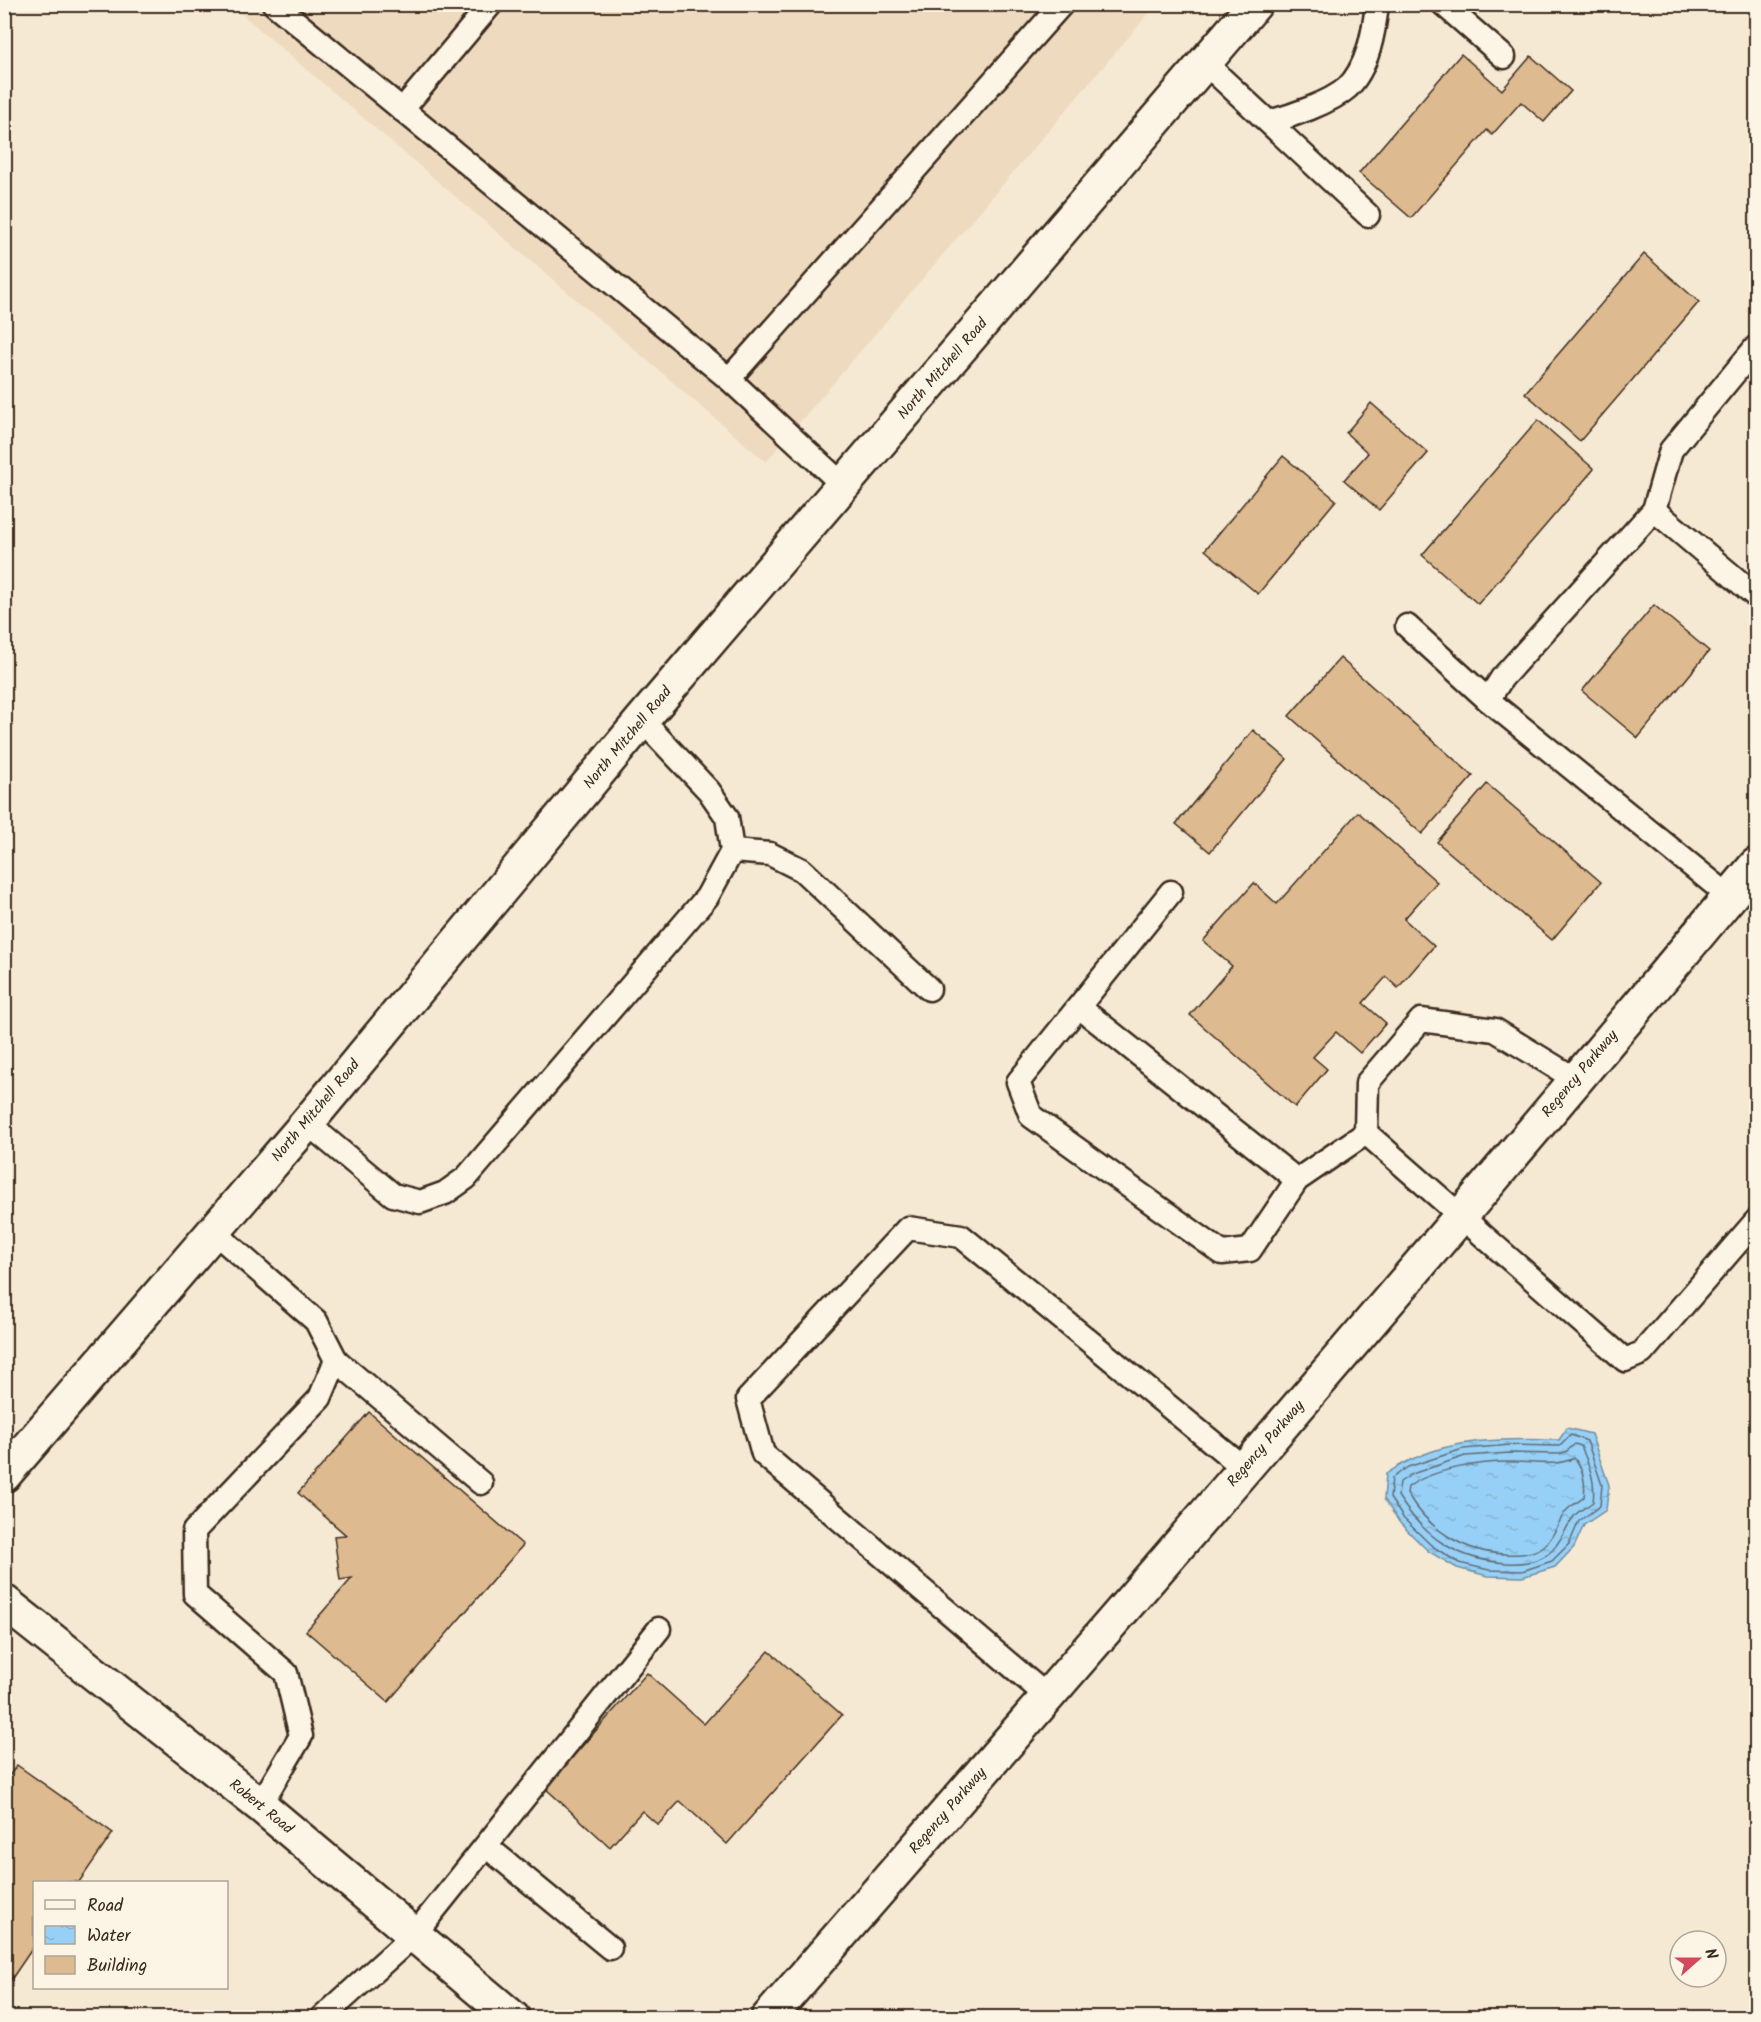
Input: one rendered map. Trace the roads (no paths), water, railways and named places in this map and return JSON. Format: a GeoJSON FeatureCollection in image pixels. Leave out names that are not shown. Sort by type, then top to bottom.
{"type":"FeatureCollection","features":[{"type":"Feature","properties":{"kind":"street","name":"North Mitchell Road"},"geometry":{"type":"LineString","coordinates":[[4,1475],[307,1123],[642,720],[1255,4]]}},
{"type":"Feature","properties":{"kind":"street","name":"Regency Parkway"},"geometry":{"type":"LineString","coordinates":[[768,2018],[1245,1469],[1756,865]]}},
{"type":"Feature","properties":{"kind":"street","name":"Robert Road"},"geometry":{"type":"LineString","coordinates":[[4,1602],[260,1806],[513,2018]]}},
{"type":"Feature","properties":{"kind":"lane"},"geometry":{"type":"LineString","coordinates":[[274,4],[729,380],[843,486]]}},
{"type":"Feature","properties":{"kind":"lane"},"geometry":{"type":"LineString","coordinates":[[402,110],[491,4]]}},
{"type":"Feature","properties":{"kind":"lane"},"geometry":{"type":"LineString","coordinates":[[729,380],[1062,4]]}},
{"type":"Feature","properties":{"kind":"lane"},"geometry":{"type":"LineString","coordinates":[[1269,122],[1306,110],[1347,88],[1362,67],[1375,27],[1377,4]]}},
{"type":"Feature","properties":{"kind":"lane"},"geometry":{"type":"LineString","coordinates":[[1443,4],[1504,57]]}},
{"type":"Feature","properties":{"kind":"lane"},"geometry":{"type":"LineString","coordinates":[[1205,63],[1368,215]]}},
{"type":"Feature","properties":{"kind":"lane"},"geometry":{"type":"LineString","coordinates":[[1488,700],[1502,678],[1654,510],[1671,450],[1756,347]]}},
{"type":"Feature","properties":{"kind":"lane"},"geometry":{"type":"LineString","coordinates":[[1654,510],[1756,596]]}},
{"type":"Feature","properties":{"kind":"lane"},"geometry":{"type":"LineString","coordinates":[[1407,626],[1488,700],[1730,897]]}},
{"type":"Feature","properties":{"kind":"lane"},"geometry":{"type":"LineString","coordinates":[[307,1123],[393,1195],[420,1202],[445,1193],[466,1178],[707,897],[732,851],[727,817],[709,791],[642,720]]}},
{"type":"Feature","properties":{"kind":"lane"},"geometry":{"type":"LineString","coordinates":[[732,851],[770,854],[802,870],[929,989]]}},
{"type":"Feature","properties":{"kind":"lane"},"geometry":{"type":"LineString","coordinates":[[1171,892],[1018,1082],[1031,1116],[1222,1253],[1250,1250],[1298,1180],[1366,1133]]}},
{"type":"Feature","properties":{"kind":"lane"},"geometry":{"type":"LineString","coordinates":[[1079,1007],[1298,1180]]}},
{"type":"Feature","properties":{"kind":"lane"},"geometry":{"type":"LineString","coordinates":[[1575,1079],[1495,1030],[1421,1020],[1367,1083],[1366,1133],[1625,1360],[1642,1353],[1756,1221]]}},
{"type":"Feature","properties":{"kind":"lane"},"geometry":{"type":"LineString","coordinates":[[1048,1696],[763,1455],[748,1399],[908,1228],[961,1236],[1245,1469]]}},
{"type":"Feature","properties":{"kind":"lane"},"geometry":{"type":"LineString","coordinates":[[213,1231],[316,1322],[336,1360],[481,1483]]}},
{"type":"Feature","properties":{"kind":"lane"},"geometry":{"type":"LineString","coordinates":[[260,1806],[301,1736],[286,1673],[195,1594],[194,1531],[320,1398],[336,1360]]}},
{"type":"Feature","properties":{"kind":"lane"},"geometry":{"type":"LineString","coordinates":[[322,2018],[415,1934],[659,1629]]}},
{"type":"Feature","properties":{"kind":"lane"},"geometry":{"type":"LineString","coordinates":[[486,1846],[610,1948]]}},
{"type":"Feature","properties":{"kind":"water"},"geometry":{"type":"Polygon","coordinates":[[[1567,1428],[1591,1434],[1609,1485],[1606,1510],[1584,1525],[1574,1547],[1555,1567],[1522,1577],[1488,1576],[1457,1568],[1428,1551],[1400,1523],[1384,1499],[1386,1474],[1427,1453],[1470,1443],[1559,1440],[1567,1428]]]}}]}
